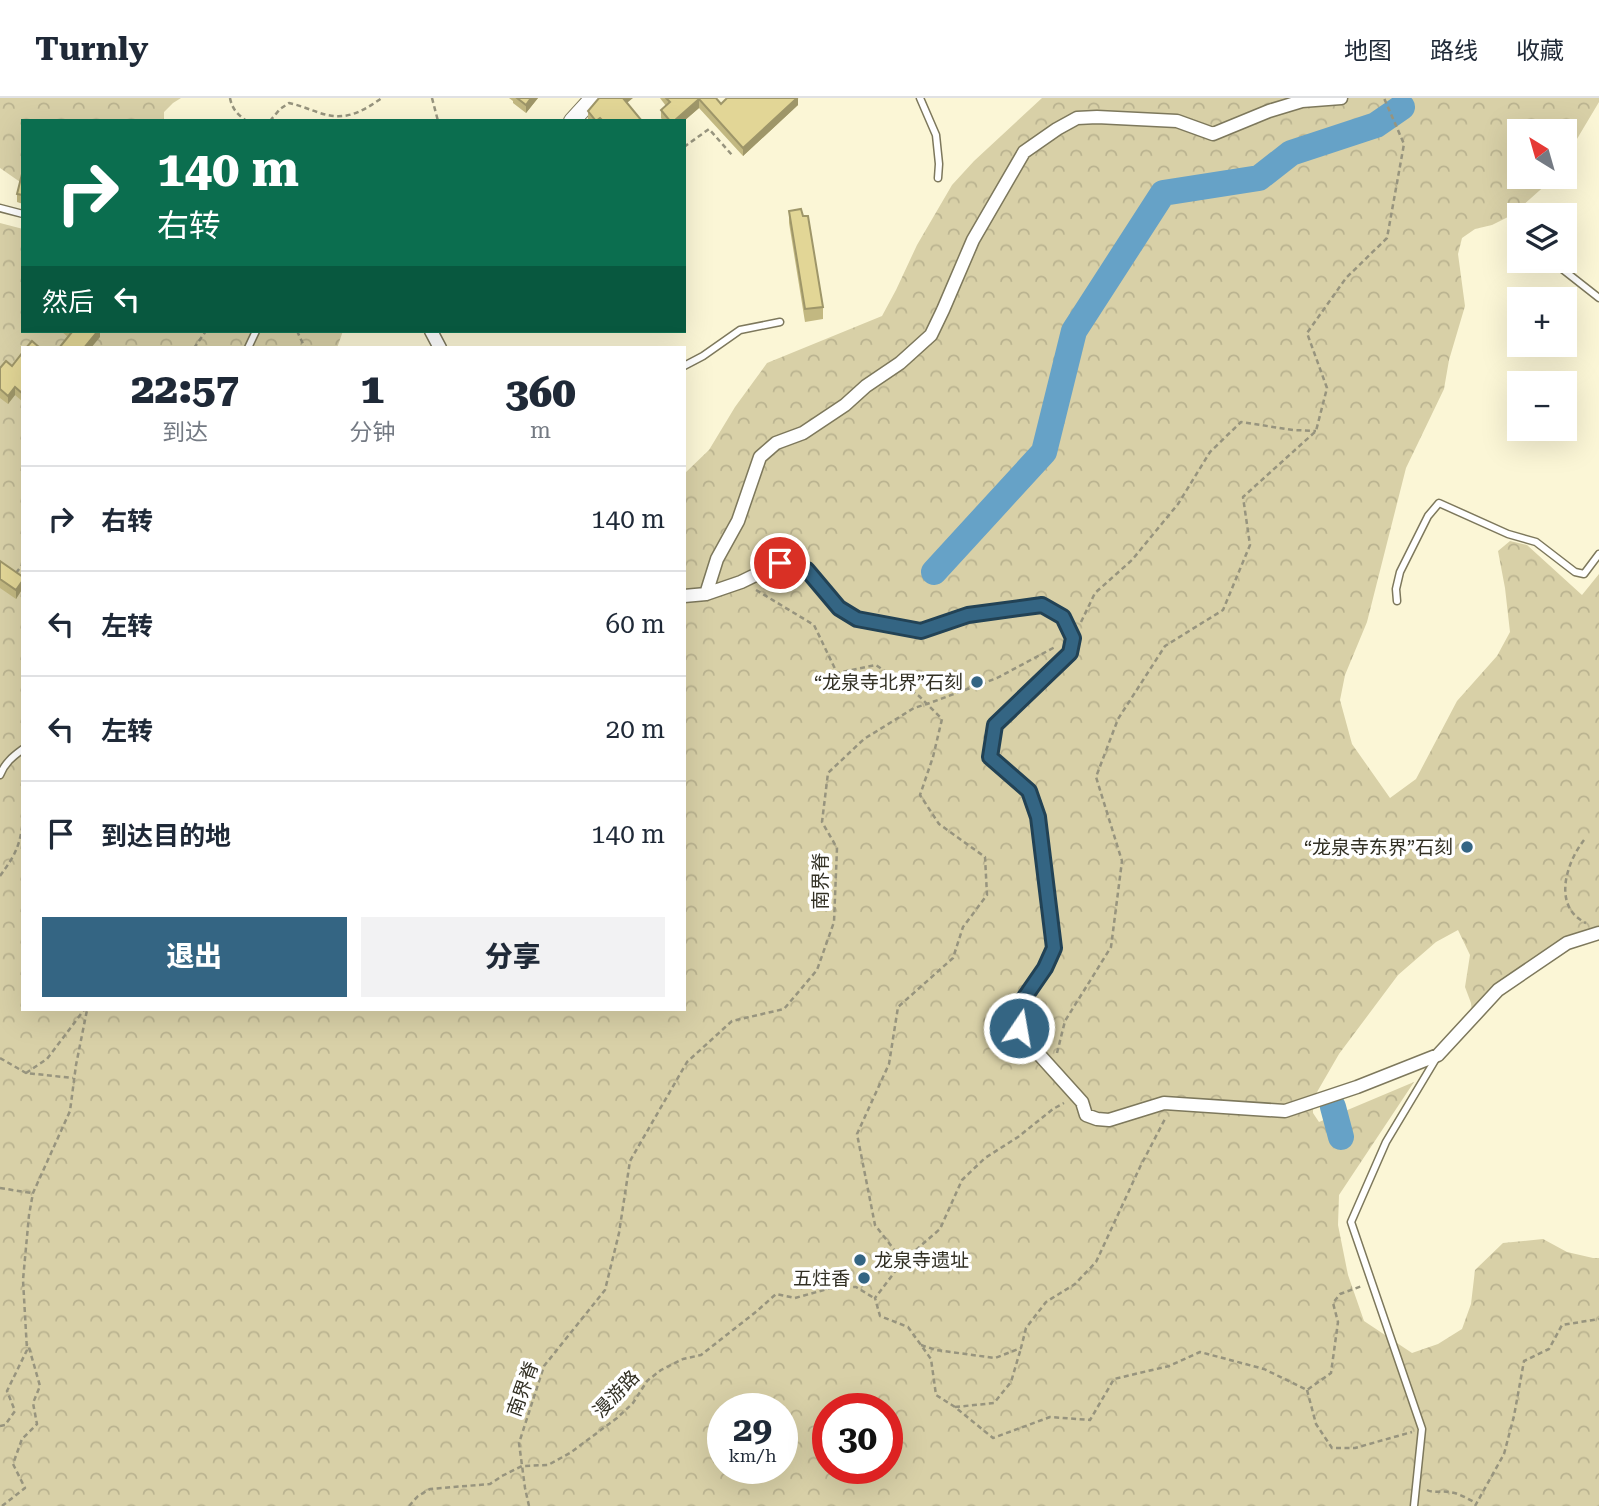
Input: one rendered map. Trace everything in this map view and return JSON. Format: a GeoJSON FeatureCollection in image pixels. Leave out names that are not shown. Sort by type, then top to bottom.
{"type":"FeatureCollection","features":[{"type":"Feature","properties":{"kind":"street"},"geometry":{"type":"LineString","coordinates":[[574,119],[593,98]]}},
{"type":"Feature","properties":{"kind":"street"},"geometry":{"type":"LineString","coordinates":[[706,594],[717,559],[738,521],[760,457],[776,443],[803,433],[845,405],[931,335],[973,240],[1024,152],[1077,118],[1177,121],[1213,134],[1269,111],[1302,102],[1340,98]]}},
{"type":"Feature","properties":{"kind":"street"},"geometry":{"type":"LineString","coordinates":[[686,596],[706,594],[741,582],[780,563],[807,570],[839,608],[857,619],[921,631],[968,615],[1042,605],[1063,617],[1073,638],[1070,653],[995,725],[990,757],[1029,791],[1038,817],[1054,948],[1045,968],[1016,1010],[1019,1028],[1035,1051],[1082,1102],[1086,1115],[1109,1120],[1164,1103],[1285,1111],[1357,1087],[1438,1055],[1498,990],[1594,928]]}},
{"type":"Feature","properties":{"kind":"lane"},"geometry":{"type":"LineString","coordinates":[[920,98],[936,135],[938,178]]}},
{"type":"Feature","properties":{"kind":"lane"},"geometry":{"type":"LineString","coordinates":[[0,208],[21,213]]}},
{"type":"Feature","properties":{"kind":"lane"},"geometry":{"type":"LineString","coordinates":[[1567,273],[1599,298]]}},
{"type":"Feature","properties":{"kind":"lane"},"geometry":{"type":"LineString","coordinates":[[686,365],[740,330],[780,322]]}},
{"type":"Feature","properties":{"kind":"lane"},"geometry":{"type":"LineString","coordinates":[[1397,601],[1396,589],[1400,572],[1428,516],[1439,503],[1508,534],[1536,542],[1575,572],[1584,574],[1599,554]]}},
{"type":"Feature","properties":{"kind":"lane"},"geometry":{"type":"LineString","coordinates":[[0,775],[10,757],[21,750]]}},
{"type":"Feature","properties":{"kind":"lane"},"geometry":{"type":"LineString","coordinates":[[1415,1506],[1422,1429],[1351,1222],[1386,1142],[1438,1055]]}},
{"type":"Feature","properties":{"kind":"path"},"geometry":{"type":"LineString","coordinates":[[230,98],[239,116],[244,119]]}},
{"type":"Feature","properties":{"kind":"path"},"geometry":{"type":"LineString","coordinates":[[272,119],[289,103],[329,116],[344,117],[366,109],[382,98]]}},
{"type":"Feature","properties":{"kind":"path"},"geometry":{"type":"LineString","coordinates":[[432,98],[437,119]]}},
{"type":"Feature","properties":{"kind":"path"},"geometry":{"type":"LineString","coordinates":[[1053,1070],[1065,1021],[1111,947],[1122,861],[1096,777],[1118,719],[1165,646],[1223,610],[1250,545],[1242,497],[1315,431],[1326,388],[1307,332],[1346,278],[1387,238],[1404,144],[1384,98]]}},
{"type":"Feature","properties":{"kind":"path"},"geometry":{"type":"LineString","coordinates":[[686,146],[709,129],[732,155]]}},
{"type":"Feature","properties":{"kind":"path"},"geometry":{"type":"LineString","coordinates":[[1073,638],[1095,593],[1132,560],[1178,504],[1210,452],[1241,422],[1315,431]]}},
{"type":"Feature","properties":{"kind":"path"},"geometry":{"type":"LineString","coordinates":[[12,578],[21,567]]}},
{"type":"Feature","properties":{"kind":"path"},"geometry":{"type":"LineString","coordinates":[[741,582],[814,625],[837,673],[876,665],[919,696],[942,719],[920,795],[939,824],[985,857],[987,895],[963,927],[953,958],[898,1007],[889,1064],[857,1134],[875,1225],[903,1261]]}},
{"type":"Feature","properties":{"kind":"path","name":"南界脊"},"geometry":{"type":"LineString","coordinates":[[529,1506],[524,1488],[519,1443],[544,1366],[605,1290],[630,1161],[687,1062],[732,1021],[784,1009],[817,970],[834,922],[837,848],[822,822],[828,773],[864,739],[914,708],[997,678],[1073,638]]}},
{"type":"Feature","properties":{"kind":"path"},"geometry":{"type":"LineString","coordinates":[[0,876],[15,856],[21,838]]}},
{"type":"Feature","properties":{"kind":"path"},"geometry":{"type":"LineString","coordinates":[[1584,840],[1568,868],[1565,890],[1570,907],[1579,920],[1594,928]]}},
{"type":"Feature","properties":{"kind":"path"},"geometry":{"type":"LineString","coordinates":[[26,1073],[47,1059],[85,1011]]}},
{"type":"Feature","properties":{"kind":"path"},"geometry":{"type":"LineString","coordinates":[[0,1426],[5,1425],[15,1411],[7,1391],[27,1350],[23,1280],[33,1193],[70,1111],[86,1011]]}},
{"type":"Feature","properties":{"kind":"path"},"geometry":{"type":"LineString","coordinates":[[0,1058],[26,1073],[75,1078]]}},
{"type":"Feature","properties":{"kind":"path"},"geometry":{"type":"LineString","coordinates":[[1077,1097],[1053,1109],[1018,1137],[985,1158],[961,1180],[940,1229],[903,1261],[875,1298],[880,1316],[908,1327],[931,1359],[936,1395],[993,1438],[1050,1417],[1090,1420],[1114,1379],[1169,1366],[1200,1352],[1264,1369],[1307,1390],[1316,1424],[1332,1448],[1355,1448],[1411,1431],[1420,1442]]}},
{"type":"Feature","properties":{"kind":"path"},"geometry":{"type":"LineString","coordinates":[[955,1407],[994,1403],[1011,1382],[1027,1328],[1046,1301],[1075,1283],[1096,1262],[1140,1167],[1175,1103]]}},
{"type":"Feature","properties":{"kind":"path"},"geometry":{"type":"LineString","coordinates":[[0,1188],[33,1193]]}},
{"type":"Feature","properties":{"kind":"path"},"geometry":{"type":"LineString","coordinates":[[1307,1390],[1331,1373],[1338,1322],[1333,1303],[1340,1294],[1372,1282]]}},
{"type":"Feature","properties":{"kind":"path","name":"漫游路"},"geometry":{"type":"LineString","coordinates":[[409,1506],[429,1489],[490,1484],[522,1466],[548,1465],[570,1453],[617,1418],[633,1403],[647,1381],[661,1370],[683,1359],[701,1355],[776,1294],[795,1298],[831,1288],[856,1287],[875,1298]]}},
{"type":"Feature","properties":{"kind":"path"},"geometry":{"type":"LineString","coordinates":[[1416,1485],[1433,1493],[1447,1491],[1460,1495],[1476,1505],[1504,1454],[1524,1361],[1549,1349],[1562,1325],[1599,1319]]}},
{"type":"Feature","properties":{"kind":"path"},"geometry":{"type":"LineString","coordinates":[[2,1506],[25,1488],[13,1464],[22,1439],[37,1424],[33,1403],[40,1386],[26,1337]]}},
{"type":"Feature","properties":{"kind":"path"},"geometry":{"type":"LineString","coordinates":[[921,1345],[936,1350],[995,1358],[1021,1348]]}},
{"type":"Feature","properties":{"kind":"green space"},"geometry":{"type":"Polygon","coordinates":[[[0,98],[181,98],[164,112],[164,119],[21,119],[21,183],[0,168],[0,98]]]}},
{"type":"Feature","properties":{"kind":"green space"},"geometry":{"type":"Polygon","coordinates":[[[1042,98],[1599,98],[1577,139],[1577,119],[1507,119],[1507,189],[1541,189],[1526,203],[1507,203],[1507,218],[1475,229],[1462,238],[1458,254],[1465,306],[1449,360],[1444,389],[1406,468],[1367,622],[1345,675],[1340,700],[1352,744],[1390,798],[1416,779],[1457,701],[1497,656],[1510,632],[1498,551],[1510,541],[1527,545],[1582,595],[1599,574],[1599,931],[1559,944],[1536,956],[1472,1013],[1465,987],[1470,955],[1458,930],[1436,942],[1398,975],[1339,1054],[1313,1099],[1313,1113],[1319,1122],[1414,1082],[1339,1195],[1338,1225],[1348,1275],[1364,1321],[1412,1353],[1438,1344],[1462,1329],[1471,1304],[1475,1270],[1503,1243],[1543,1239],[1567,1252],[1599,1258],[1599,1506],[0,1506],[0,223],[21,228],[21,333],[342,333],[338,346],[21,346],[21,1011],[686,1011],[686,472],[709,450],[735,407],[767,363],[882,316],[917,245],[952,185],[1042,98]]]}},
{"type":"Feature","properties":{"kind":"building"},"geometry":{"type":"Polygon","coordinates":[[[517,98],[531,98],[526,105],[517,98]]]}},
{"type":"Feature","properties":{"kind":"building"},"geometry":{"type":"Polygon","coordinates":[[[599,98],[623,98],[640,119],[594,119],[588,111],[599,98]]]}},
{"type":"Feature","properties":{"kind":"building"},"geometry":{"type":"Polygon","coordinates":[[[666,98],[716,98],[721,104],[727,98],[797,98],[743,148],[699,99],[676,119],[668,119],[661,110],[670,102],[666,98]]]}},
{"type":"Feature","properties":{"kind":"building"},"geometry":{"type":"Polygon","coordinates":[[[21,178],[21,195],[17,194],[21,178]]]}},
{"type":"Feature","properties":{"kind":"building"},"geometry":{"type":"Polygon","coordinates":[[[801,209],[803,216],[808,216],[823,307],[805,309],[789,211],[801,209]]]}},
{"type":"Feature","properties":{"kind":"building"},"geometry":{"type":"Polygon","coordinates":[[[71,333],[96,333],[86,346],[61,346],[71,333]]]}},
{"type":"Feature","properties":{"kind":"building"},"geometry":{"type":"Polygon","coordinates":[[[21,355],[21,392],[15,387],[8,396],[0,389],[0,368],[6,361],[12,366],[21,355]]]}},
{"type":"Feature","properties":{"kind":"building"},"geometry":{"type":"Polygon","coordinates":[[[0,561],[21,576],[21,583],[16,590],[0,579],[0,561]]]}},
{"type":"Feature","properties":{"kind":"waterway"},"geometry":{"type":"LineString","coordinates":[[934,572],[1044,452],[1074,331],[1163,193],[1259,178],[1291,153],[1376,125],[1402,107]]}},
{"type":"Feature","properties":{"kind":"waterway"},"geometry":{"type":"LineString","coordinates":[[1333,1107],[1341,1137]]}},
{"type":"Feature","properties":{"kind":"place","name":"“龙泉寺北界”石刻"},"geometry":{"type":"Point","coordinates":[977,682]}},
{"type":"Feature","properties":{"kind":"place","name":"“龙泉寺东界”石刻"},"geometry":{"type":"Point","coordinates":[1467,847]}},
{"type":"Feature","properties":{"kind":"place","name":"龙泉寺遗址"},"geometry":{"type":"Point","coordinates":[860,1260]}},
{"type":"Feature","properties":{"kind":"place","name":"五炷香"},"geometry":{"type":"Point","coordinates":[864,1278]}},
{"type":"Feature","properties":{"kind":"route"},"geometry":{"type":"LineString","coordinates":[[780,563],[807,570],[839,608],[857,619],[921,631],[968,615],[1042,605],[1063,617],[1073,638],[1070,653],[995,725],[990,757],[1029,791],[1038,817],[1054,948],[1045,968],[1016,1010],[1019,1028]]}}]}
